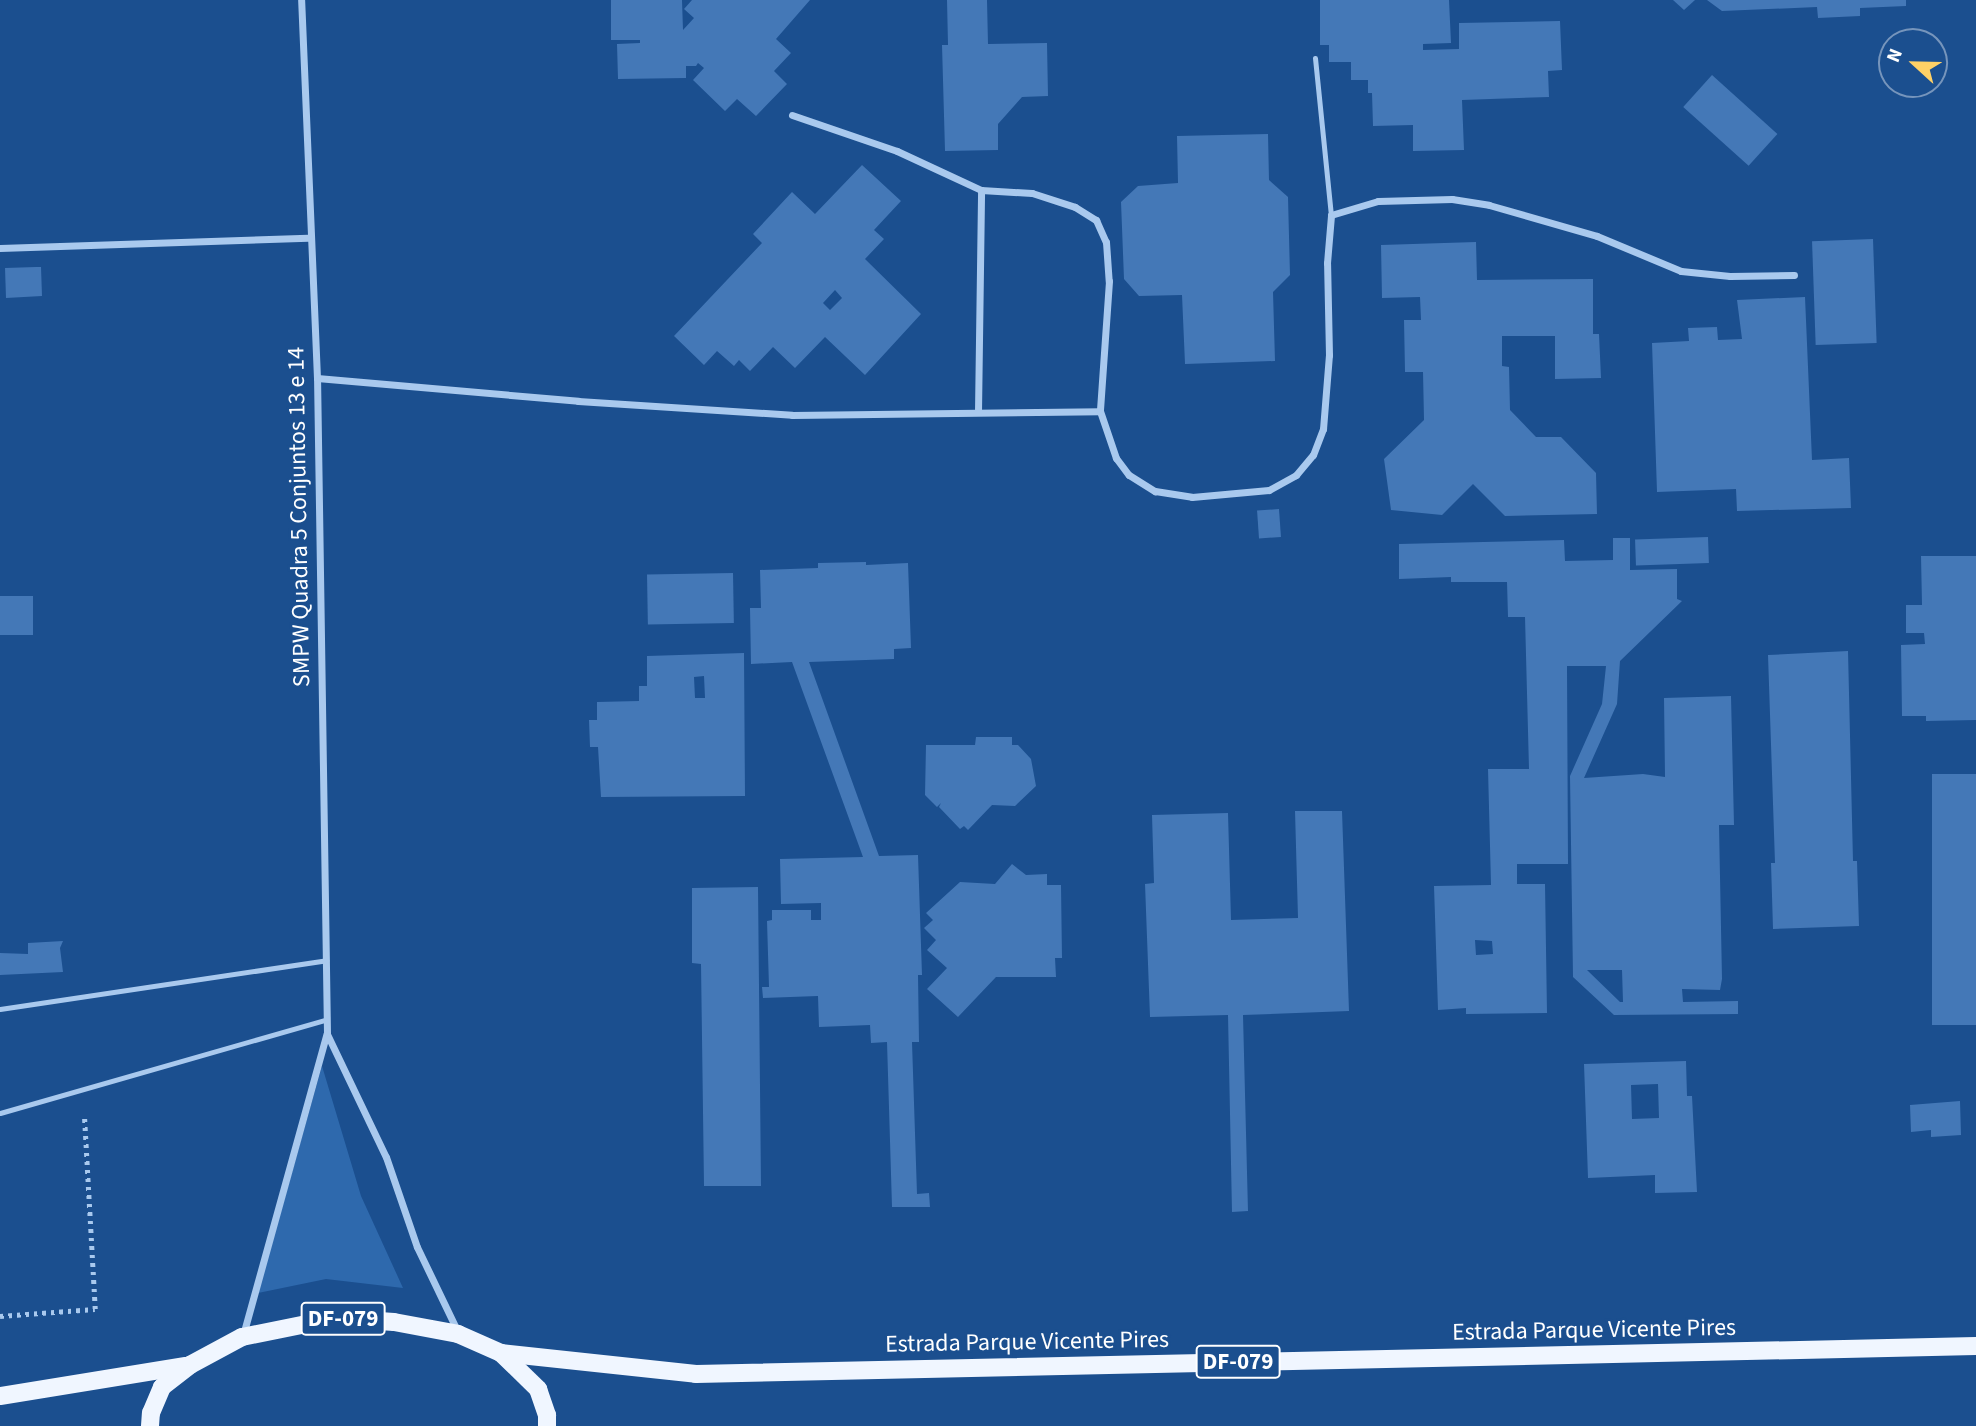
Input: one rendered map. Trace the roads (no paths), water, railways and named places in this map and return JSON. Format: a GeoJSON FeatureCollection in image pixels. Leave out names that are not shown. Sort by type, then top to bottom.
{"type":"FeatureCollection","features":[{"type":"Feature","properties":{"kind":"main road","name":"DF-079"},"geometry":{"type":"LineString","coordinates":[[150,1426],[151,1413],[162,1387],[190,1365],[242,1337],[336,1318],[394,1322],[458,1334],[501,1353],[538,1389],[547,1415],[547,1426]]}},
{"type":"Feature","properties":{"kind":"main road","name":"Estrada Parque Vicente Pires"},"geometry":{"type":"LineString","coordinates":[[501,1353],[696,1374],[1976,1346]]}},
{"type":"Feature","properties":{"kind":"main road","name":"DF-079"},"geometry":{"type":"LineString","coordinates":[[0,1396],[190,1365]]}},
{"type":"Feature","properties":{"kind":"street","name":"SMPW Quadra 5 Conjuntos 13 e 14"},"geometry":{"type":"LineString","coordinates":[[242,1337],[327,1033],[317,378],[300,0]]}},
{"type":"Feature","properties":{"kind":"street"},"geometry":{"type":"LineString","coordinates":[[792,115],[897,152],[981,190],[1032,192],[1075,207],[1096,220],[1106,242],[1109,281],[1100,411],[1116,458],[1129,475],[1155,491],[1192,497],[1269,490],[1296,475],[1313,455],[1323,429],[1329,355],[1327,263],[1331,215],[1378,201],[1452,200],[1489,205],[1597,236],[1681,271],[1730,276],[1794,275]]}},
{"type":"Feature","properties":{"kind":"street"},"geometry":{"type":"LineString","coordinates":[[978,412],[981,190]]}},
{"type":"Feature","properties":{"kind":"street"},"geometry":{"type":"LineString","coordinates":[[0,248],[309,238]]}},
{"type":"Feature","properties":{"kind":"street"},"geometry":{"type":"LineString","coordinates":[[317,378],[579,401],[792,415],[1100,411]]}},
{"type":"Feature","properties":{"kind":"street","name":"SMPW Quadra 5 Conjuntos 13 e 14"},"geometry":{"type":"LineString","coordinates":[[327,1033],[386,1157],[417,1247],[458,1334]]}},
{"type":"Feature","properties":{"kind":"lane"},"geometry":{"type":"LineString","coordinates":[[1315,58],[1331,215]]}},
{"type":"Feature","properties":{"kind":"lane"},"geometry":{"type":"LineString","coordinates":[[0,1009],[326,960]]}},
{"type":"Feature","properties":{"kind":"lane"},"geometry":{"type":"LineString","coordinates":[[0,1113],[327,1019]]}}]}
